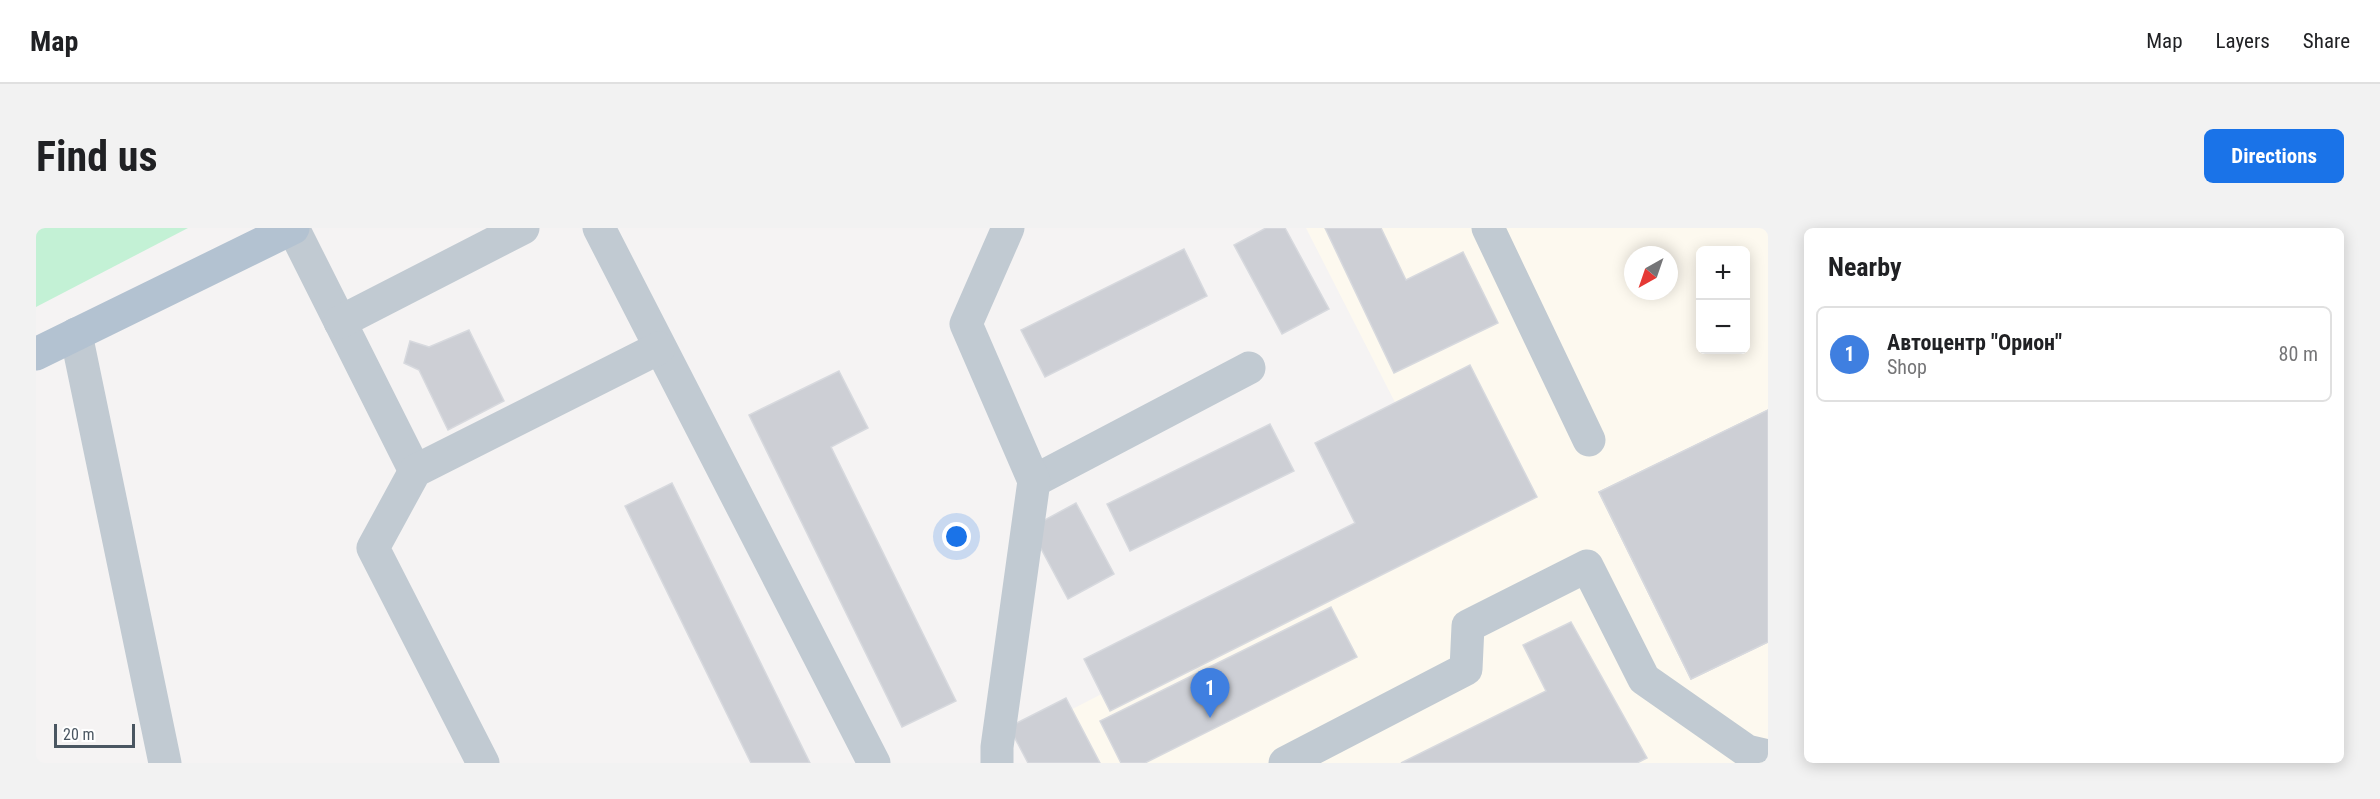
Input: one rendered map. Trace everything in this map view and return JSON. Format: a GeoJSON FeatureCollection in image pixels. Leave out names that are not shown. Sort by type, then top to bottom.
{"type":"FeatureCollection","features":[{"type":"Feature","properties":{"kind":"main road"},"geometry":{"type":"LineString","coordinates":[[36,354],[293,228]]}},
{"type":"Feature","properties":{"kind":"lane"},"geometry":{"type":"LineString","coordinates":[[293,228],[415,471]]}},
{"type":"Feature","properties":{"kind":"lane"},"geometry":{"type":"LineString","coordinates":[[340,322],[523,228]]}},
{"type":"Feature","properties":{"kind":"lane"},"geometry":{"type":"LineString","coordinates":[[599,228],[874,763]]}},
{"type":"Feature","properties":{"kind":"lane"},"geometry":{"type":"LineString","coordinates":[[997,763],[997,747],[1034,481],[966,324],[1008,228]]}},
{"type":"Feature","properties":{"kind":"lane"},"geometry":{"type":"LineString","coordinates":[[1488,228],[1589,440]]}},
{"type":"Feature","properties":{"kind":"lane"},"geometry":{"type":"LineString","coordinates":[[76,334],[165,763]]}},
{"type":"Feature","properties":{"kind":"lane"},"geometry":{"type":"LineString","coordinates":[[483,763],[373,548],[415,471],[659,348]]}},
{"type":"Feature","properties":{"kind":"lane"},"geometry":{"type":"LineString","coordinates":[[1034,481],[1249,368]]}},
{"type":"Feature","properties":{"kind":"lane"},"geometry":{"type":"LineString","coordinates":[[1285,763],[1466,669],[1468,626],[1587,566],[1644,679],[1747,752],[1768,756]]}},
{"type":"Feature","properties":{"kind":"shaded area"},"geometry":{"type":"Polygon","coordinates":[[[1306,228],[1768,228],[1768,763],[1073,763],[1051,720],[1452,514],[1306,228]]]}},
{"type":"Feature","properties":{"kind":"green space"},"geometry":{"type":"Polygon","coordinates":[[[36,228],[188,228],[36,307],[36,228]]]}},
{"type":"Feature","properties":{"kind":"building"},"geometry":{"type":"Polygon","coordinates":[[[1266,228],[1285,228],[1329,309],[1282,334],[1234,245],[1266,228]]]}},
{"type":"Feature","properties":{"kind":"building"},"geometry":{"type":"Polygon","coordinates":[[[1325,228],[1381,228],[1406,280],[1463,252],[1498,323],[1394,373],[1325,228]]]}},
{"type":"Feature","properties":{"kind":"building"},"geometry":{"type":"Polygon","coordinates":[[[1184,249],[1207,296],[1045,377],[1021,330],[1184,249]]]}},
{"type":"Feature","properties":{"kind":"building"},"geometry":{"type":"Polygon","coordinates":[[[469,330],[504,401],[448,430],[419,370],[404,363],[410,341],[429,347],[469,330]]]}},
{"type":"Feature","properties":{"kind":"building"},"geometry":{"type":"Polygon","coordinates":[[[1470,365],[1537,497],[1110,711],[1084,659],[1355,523],[1315,443],[1470,365]]]}},
{"type":"Feature","properties":{"kind":"building"},"geometry":{"type":"Polygon","coordinates":[[[839,371],[868,428],[831,447],[956,701],[902,727],[749,415],[839,371]]]}},
{"type":"Feature","properties":{"kind":"building"},"geometry":{"type":"Polygon","coordinates":[[[1768,410],[1768,642],[1691,679],[1599,492],[1768,410]]]}},
{"type":"Feature","properties":{"kind":"building"},"geometry":{"type":"Polygon","coordinates":[[[1768,410],[1768,642],[1691,679],[1599,492],[1768,410]]]}},
{"type":"Feature","properties":{"kind":"building"},"geometry":{"type":"Polygon","coordinates":[[[1270,424],[1294,471],[1130,551],[1107,504],[1270,424]]]}},
{"type":"Feature","properties":{"kind":"building"},"geometry":{"type":"Polygon","coordinates":[[[672,483],[810,763],[751,763],[625,506],[672,483]]]}},
{"type":"Feature","properties":{"kind":"building"},"geometry":{"type":"Polygon","coordinates":[[[1076,503],[1114,574],[1068,599],[1030,528],[1076,503]]]}},
{"type":"Feature","properties":{"kind":"building"},"geometry":{"type":"Polygon","coordinates":[[[1331,607],[1357,657],[1145,763],[1121,763],[1100,721],[1331,607]]]}},
{"type":"Feature","properties":{"kind":"building"},"geometry":{"type":"Polygon","coordinates":[[[1571,622],[1647,758],[1637,763],[1401,763],[1546,691],[1523,645],[1571,622]]]}},
{"type":"Feature","properties":{"kind":"building"},"geometry":{"type":"Polygon","coordinates":[[[1066,698],[1100,763],[1028,763],[1009,727],[1066,698]]]}},
{"type":"Feature","properties":{"kind":"place","name":"Автоцентр \"Орион\""},"geometry":{"type":"Point","coordinates":[1210,718]}}]}
